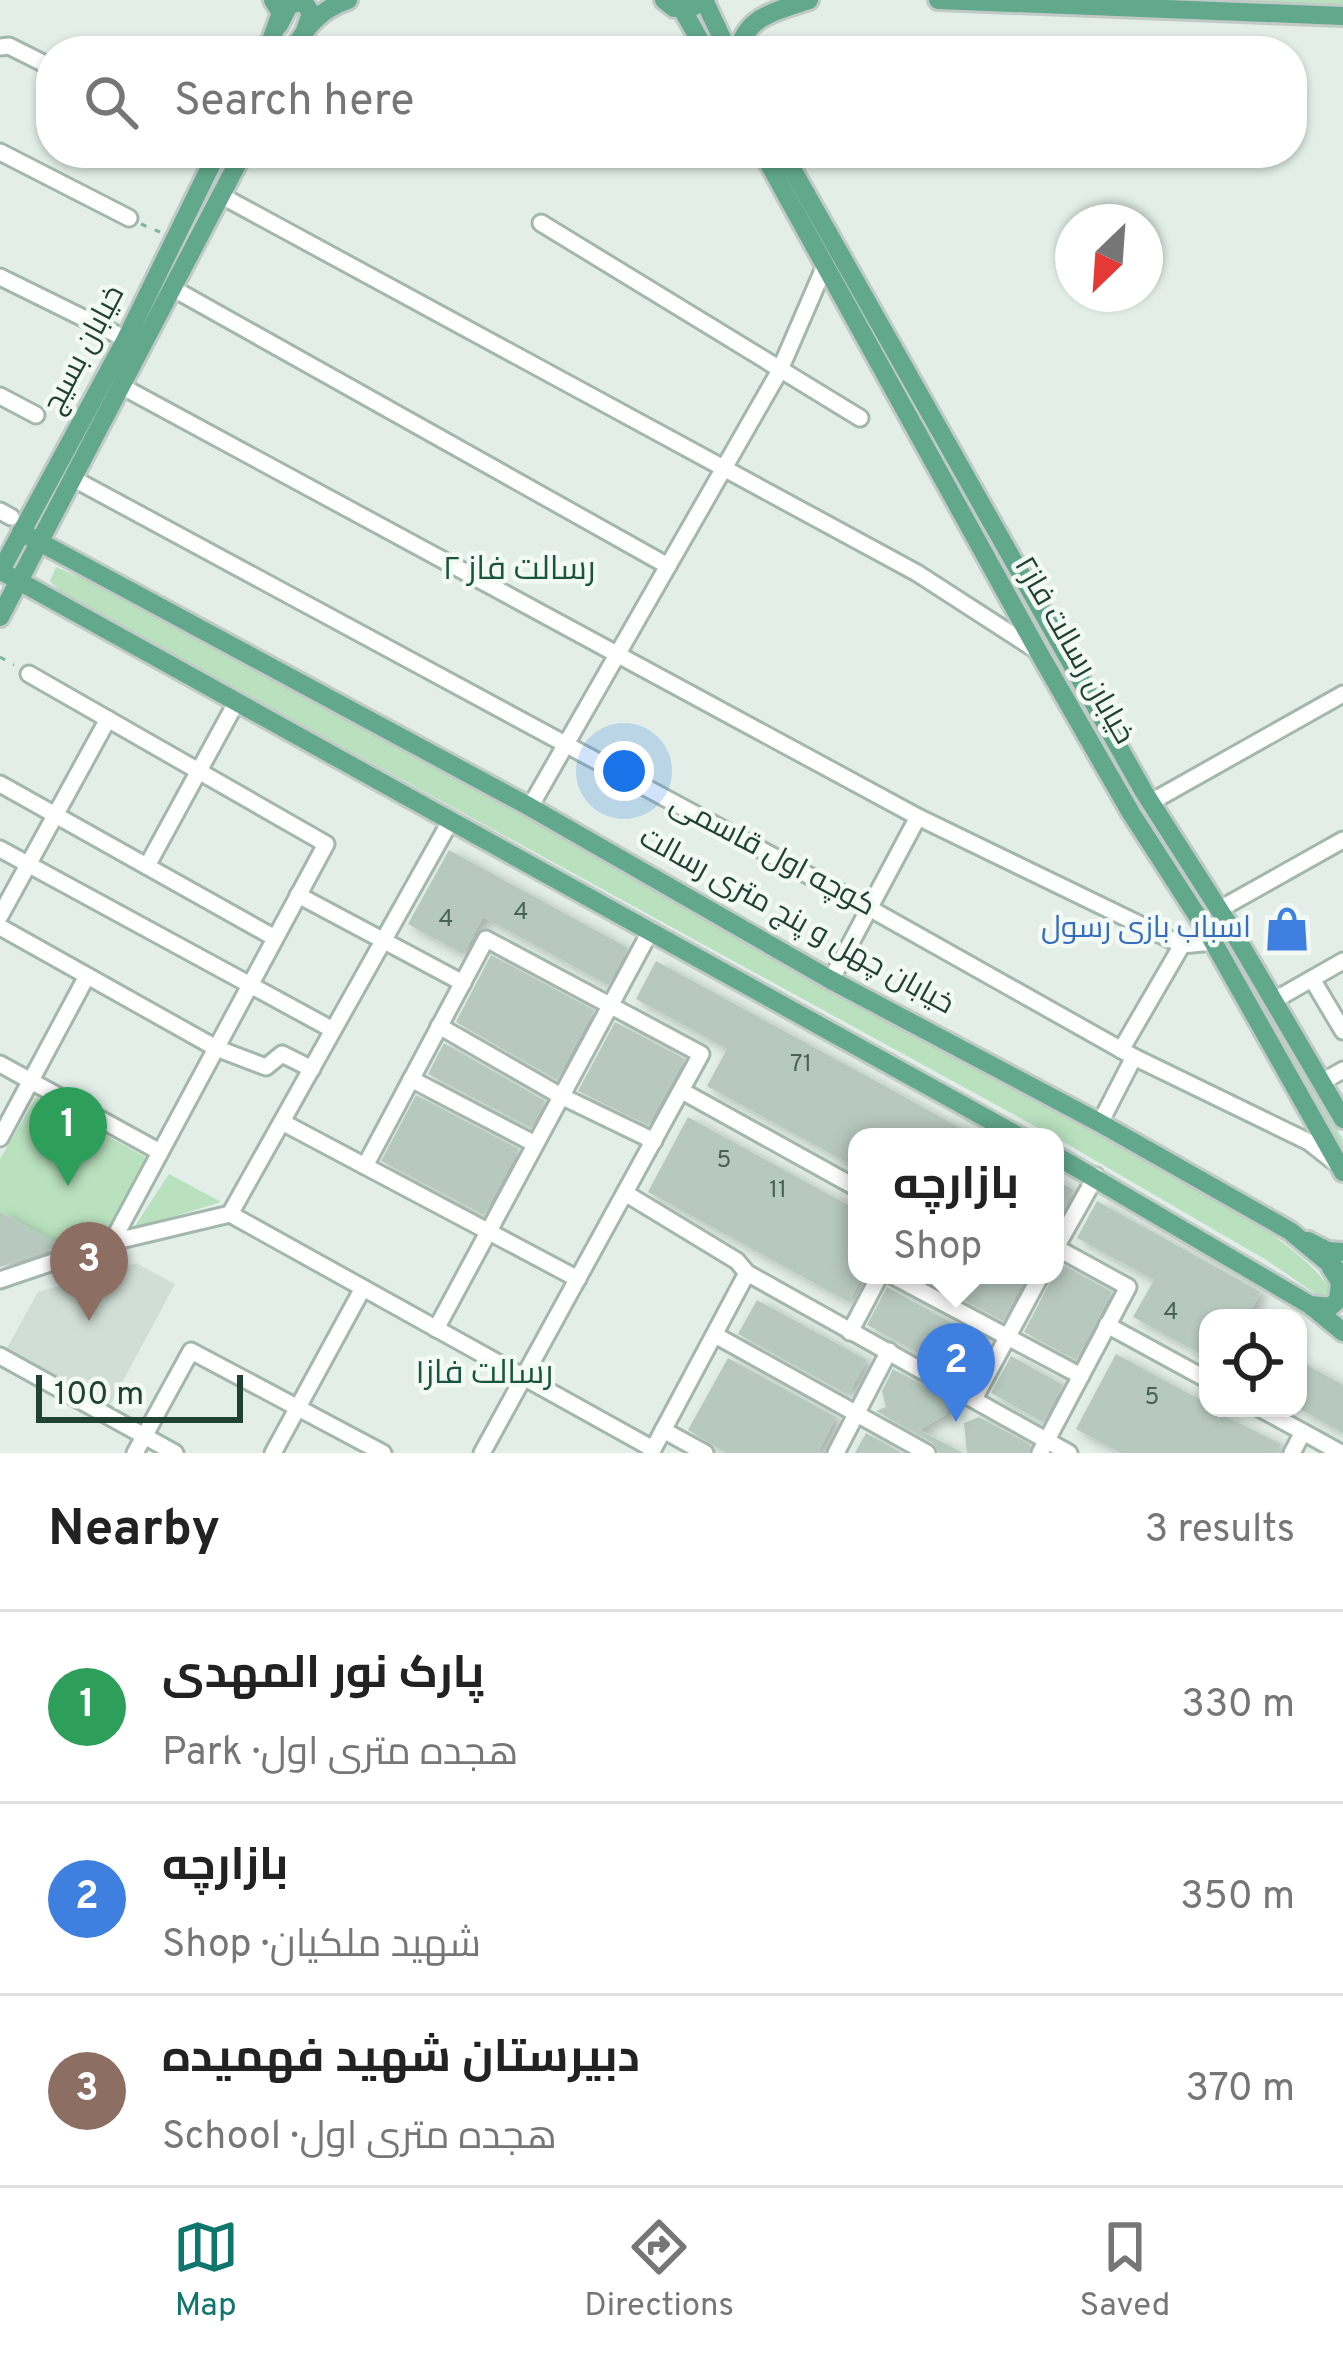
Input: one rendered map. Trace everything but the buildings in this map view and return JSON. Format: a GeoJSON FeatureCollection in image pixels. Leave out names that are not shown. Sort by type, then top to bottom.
{"type":"FeatureCollection","features":[{"type":"Feature","properties":{"kind":"main road"},"geometry":{"type":"LineString","coordinates":[[273,0],[281,13],[280,25]]}},
{"type":"Feature","properties":{"kind":"main road"},"geometry":{"type":"LineString","coordinates":[[302,36],[321,13],[348,0]]}},
{"type":"Feature","properties":{"kind":"main road"},"geometry":{"type":"LineString","coordinates":[[695,36],[673,4],[703,0],[721,36]]}},
{"type":"Feature","properties":{"kind":"main road"},"geometry":{"type":"LineString","coordinates":[[745,36],[749,26],[767,14],[809,0]]}},
{"type":"Feature","properties":{"kind":"main road"},"geometry":{"type":"LineString","coordinates":[[938,0],[1343,16]]}},
{"type":"Feature","properties":{"kind":"main road"},"geometry":{"type":"LineString","coordinates":[[274,36],[289,4],[303,1],[310,13],[307,28]]}},
{"type":"Feature","properties":{"kind":"main road","name":"خیابان بسیج"},"geometry":{"type":"LineString","coordinates":[[0,571],[11,520],[126,340],[210,168]]}},
{"type":"Feature","properties":{"kind":"main road"},"geometry":{"type":"LineString","coordinates":[[0,617],[236,168]]}},
{"type":"Feature","properties":{"kind":"main road","name":"خیابان رسالت فاز۲"},"geometry":{"type":"LineString","coordinates":[[771,168],[1038,651],[1131,813],[1214,942],[1342,1169]]}},
{"type":"Feature","properties":{"kind":"main road","name":"خیابان رسالت فاز۲"},"geometry":{"type":"LineString","coordinates":[[792,168],[1151,802],[1343,1119]]}},
{"type":"Feature","properties":{"kind":"main road","name":"خیابان چهل و پنج متری رسالت"},"geometry":{"type":"LineString","coordinates":[[11,520],[40,542],[530,807],[831,980],[1100,1123],[1339,1265]]}},
{"type":"Feature","properties":{"kind":"main road"},"geometry":{"type":"LineString","coordinates":[[0,571],[1004,1128]]}},
{"type":"Feature","properties":{"kind":"main road"},"geometry":{"type":"LineString","coordinates":[[1131,813],[1151,802]]}},
{"type":"Feature","properties":{"kind":"main road"},"geometry":{"type":"LineString","coordinates":[[1064,1160],[1310,1305],[1343,1332]]}},
{"type":"Feature","properties":{"kind":"main road"},"geometry":{"type":"LineString","coordinates":[[1310,1305],[1330,1307],[1338,1300],[1339,1265]]}},
{"type":"Feature","properties":{"kind":"street"},"geometry":{"type":"LineString","coordinates":[[0,46],[36,60]]}},
{"type":"Feature","properties":{"kind":"street"},"geometry":{"type":"LineString","coordinates":[[0,152],[129,218]]}},
{"type":"Feature","properties":{"kind":"street"},"geometry":{"type":"LineString","coordinates":[[222,196],[917,573],[1038,651]]}},
{"type":"Feature","properties":{"kind":"street"},"geometry":{"type":"LineString","coordinates":[[541,223],[860,418]]}},
{"type":"Feature","properties":{"kind":"street"},"geometry":{"type":"LineString","coordinates":[[530,807],[779,372],[824,268]]}},
{"type":"Feature","properties":{"kind":"street"},"geometry":{"type":"LineString","coordinates":[[0,277],[126,340]]}},
{"type":"Feature","properties":{"kind":"street"},"geometry":{"type":"LineString","coordinates":[[174,289],[668,566]]}},
{"type":"Feature","properties":{"kind":"street"},"geometry":{"type":"LineString","coordinates":[[123,387],[918,817],[1182,945],[1214,942]]}},
{"type":"Feature","properties":{"kind":"street"},"geometry":{"type":"LineString","coordinates":[[0,396],[36,415]]}},
{"type":"Feature","properties":{"kind":"street","name":"کوچه اول قاسمی"},"geometry":{"type":"LineString","coordinates":[[74,478],[1127,1053],[1309,1142],[1342,1169]]}},
{"type":"Feature","properties":{"kind":"street"},"geometry":{"type":"LineString","coordinates":[[982,552],[1003,541]]}},
{"type":"Feature","properties":{"kind":"street"},"geometry":{"type":"LineString","coordinates":[[29,674],[326,844],[112,1242]]}},
{"type":"Feature","properties":{"kind":"street"},"geometry":{"type":"LineString","coordinates":[[1151,802],[1343,694]]}},
{"type":"Feature","properties":{"kind":"street"},"geometry":{"type":"LineString","coordinates":[[148,866],[237,701]]}},
{"type":"Feature","properties":{"kind":"street"},"geometry":{"type":"LineString","coordinates":[[0,916],[108,719]]}},
{"type":"Feature","properties":{"kind":"street"},"geometry":{"type":"LineString","coordinates":[[0,784],[275,938]]}},
{"type":"Feature","properties":{"kind":"street"},"geometry":{"type":"LineString","coordinates":[[831,980],[918,817]]}},
{"type":"Feature","properties":{"kind":"street"},"geometry":{"type":"LineString","coordinates":[[230,1214],[451,820]]}},
{"type":"Feature","properties":{"kind":"street"},"geometry":{"type":"LineString","coordinates":[[1224,917],[1343,840]]}},
{"type":"Feature","properties":{"kind":"street"},"geometry":{"type":"LineString","coordinates":[[0,849],[333,1030]]}},
{"type":"Feature","properties":{"kind":"street"},"geometry":{"type":"LineString","coordinates":[[298,896],[463,983]]}},
{"type":"Feature","properties":{"kind":"street"},"geometry":{"type":"LineString","coordinates":[[0,927],[216,1048],[266,1067],[282,1054],[312,1069]]}},
{"type":"Feature","properties":{"kind":"street"},"geometry":{"type":"LineString","coordinates":[[436,1328],[651,930]]}},
{"type":"Feature","properties":{"kind":"street"},"geometry":{"type":"LineString","coordinates":[[364,1166],[486,939],[701,1054],[482,1453]]}},
{"type":"Feature","properties":{"kind":"street"},"geometry":{"type":"LineString","coordinates":[[1100,1123],[1127,1053],[1182,945]]}},
{"type":"Feature","properties":{"kind":"street"},"geometry":{"type":"LineString","coordinates":[[1274,1001],[1343,961]]}},
{"type":"Feature","properties":{"kind":"street"},"geometry":{"type":"LineString","coordinates":[[0,1138],[87,976]]}},
{"type":"Feature","properties":{"kind":"street"},"geometry":{"type":"LineString","coordinates":[[1312,979],[1343,1031]]}},
{"type":"Feature","properties":{"kind":"street"},"geometry":{"type":"LineString","coordinates":[[440,1026],[561,1096],[655,1142]]}},
{"type":"Feature","properties":{"kind":"street"},"geometry":{"type":"LineString","coordinates":[[0,1064],[160,1152]]}},
{"type":"Feature","properties":{"kind":"street"},"geometry":{"type":"LineString","coordinates":[[1322,1082],[1343,1070]]}},
{"type":"Feature","properties":{"kind":"street"},"geometry":{"type":"LineString","coordinates":[[411,1079],[535,1144]]}},
{"type":"Feature","properties":{"kind":"street"},"geometry":{"type":"LineString","coordinates":[[682,1091],[848,1183]]}},
{"type":"Feature","properties":{"kind":"street"},"geometry":{"type":"LineString","coordinates":[[282,1122],[578,1279]]}},
{"type":"Feature","properties":{"kind":"street"},"geometry":{"type":"LineString","coordinates":[[1064,1232],[1096,1176]]}},
{"type":"Feature","properties":{"kind":"street"},"geometry":{"type":"LineString","coordinates":[[625,1193],[737,1261],[747,1273],[974,1399],[1043,1447],[1069,1453]]}},
{"type":"Feature","properties":{"kind":"street"},"geometry":{"type":"LineString","coordinates":[[0,1280],[112,1242],[230,1214],[652,1451],[747,1273]]}},
{"type":"Feature","properties":{"kind":"street"},"geometry":{"type":"LineString","coordinates":[[1043,1447],[1128,1287],[1064,1253]]}},
{"type":"Feature","properties":{"kind":"street"},"geometry":{"type":"LineString","coordinates":[[850,1332],[875,1284]]}},
{"type":"Feature","properties":{"kind":"street"},"geometry":{"type":"LineString","coordinates":[[908,1284],[1081,1376]]}},
{"type":"Feature","properties":{"kind":"street"},"geometry":{"type":"LineString","coordinates":[[974,1399],[1036,1284]]}},
{"type":"Feature","properties":{"kind":"street"},"geometry":{"type":"LineString","coordinates":[[273,1453],[363,1288]]}},
{"type":"Feature","properties":{"kind":"street"},"geometry":{"type":"LineString","coordinates":[[1107,1325],[1199,1375]]}},
{"type":"Feature","properties":{"kind":"street"},"geometry":{"type":"LineString","coordinates":[[715,1335],[927,1453]]}},
{"type":"Feature","properties":{"kind":"street"},"geometry":{"type":"LineString","coordinates":[[135,1453],[191,1351],[383,1453]]}},
{"type":"Feature","properties":{"kind":"street"},"geometry":{"type":"LineString","coordinates":[[836,1453],[889,1351]]}},
{"type":"Feature","properties":{"kind":"street"},"geometry":{"type":"LineString","coordinates":[[0,1357],[175,1453]]}},
{"type":"Feature","properties":{"kind":"street"},"geometry":{"type":"LineString","coordinates":[[1276,1417],[1341,1453]]}},
{"type":"Feature","properties":{"kind":"street"},"geometry":{"type":"LineString","coordinates":[[663,1430],[705,1453]]}},
{"type":"Feature","properties":{"kind":"street"},"geometry":{"type":"LineString","coordinates":[[1292,1453],[1303,1432]]}},
{"type":"Feature","properties":{"kind":"path"},"geometry":{"type":"LineString","coordinates":[[129,218],[175,239]]}},
{"type":"Feature","properties":{"kind":"path"},"geometry":{"type":"LineString","coordinates":[[0,657],[29,674]]}},
{"type":"Feature","properties":{"kind":"shaded area"},"geometry":{"type":"Polygon","coordinates":[[[136,1263],[175,1284],[110,1405],[6,1350],[38,1292],[136,1263]]]}},
{"type":"Feature","properties":{"kind":"green space"},"geometry":{"type":"Polygon","coordinates":[[[1130,0],[1343,0],[1343,6],[1130,0]]]}},
{"type":"Feature","properties":{"kind":"green space"},"geometry":{"type":"Polygon","coordinates":[[[776,168],[786,168],[1141,795],[1131,800],[776,168]]]}},
{"type":"Feature","properties":{"kind":"green space"},"geometry":{"type":"Polygon","coordinates":[[[56,567],[108,589],[628,870],[700,915],[1198,1187],[1283,1242],[1314,1269],[1332,1293],[1323,1299],[1268,1261],[1064,1142],[1064,1128],[1039,1128],[63,594],[50,581],[56,567]]]}},
{"type":"Feature","properties":{"kind":"green space"},"geometry":{"type":"Polygon","coordinates":[[[1161,832],[1236,949],[1343,1140],[1343,1155],[1214,926],[1157,837],[1161,832]]]}},
{"type":"Feature","properties":{"kind":"green space"},"geometry":{"type":"Polygon","coordinates":[[[36,1097],[151,1160],[110,1236],[67,1248],[0,1212],[0,1159],[36,1097]]]}},
{"type":"Feature","properties":{"kind":"green space"},"geometry":{"type":"Polygon","coordinates":[[[169,1174],[221,1202],[133,1229],[169,1174]]]}},
{"type":"Feature","properties":{"kind":"place","name":"اسباب بازی رسول"},"geometry":{"type":"Point","coordinates":[1287,929]}},
{"type":"Feature","properties":{"kind":"place","name":"پارک نور المهدی"},"geometry":{"type":"Point","coordinates":[68,1186]}},
{"type":"Feature","properties":{"kind":"place","name":"دبیرستان شهید فهمیده"},"geometry":{"type":"Point","coordinates":[89,1321]}},
{"type":"Feature","properties":{"kind":"place","name":"بازارچه"},"geometry":{"type":"Point","coordinates":[956,1422]}},
{"type":"Feature","properties":{"kind":"district","name":"رسالت فاز ۲"},"geometry":{"type":"Point","coordinates":[519,571]}},
{"type":"Feature","properties":{"kind":"district","name":"رسالت فاز۱"},"geometry":{"type":"Point","coordinates":[484,1375]}}]}
